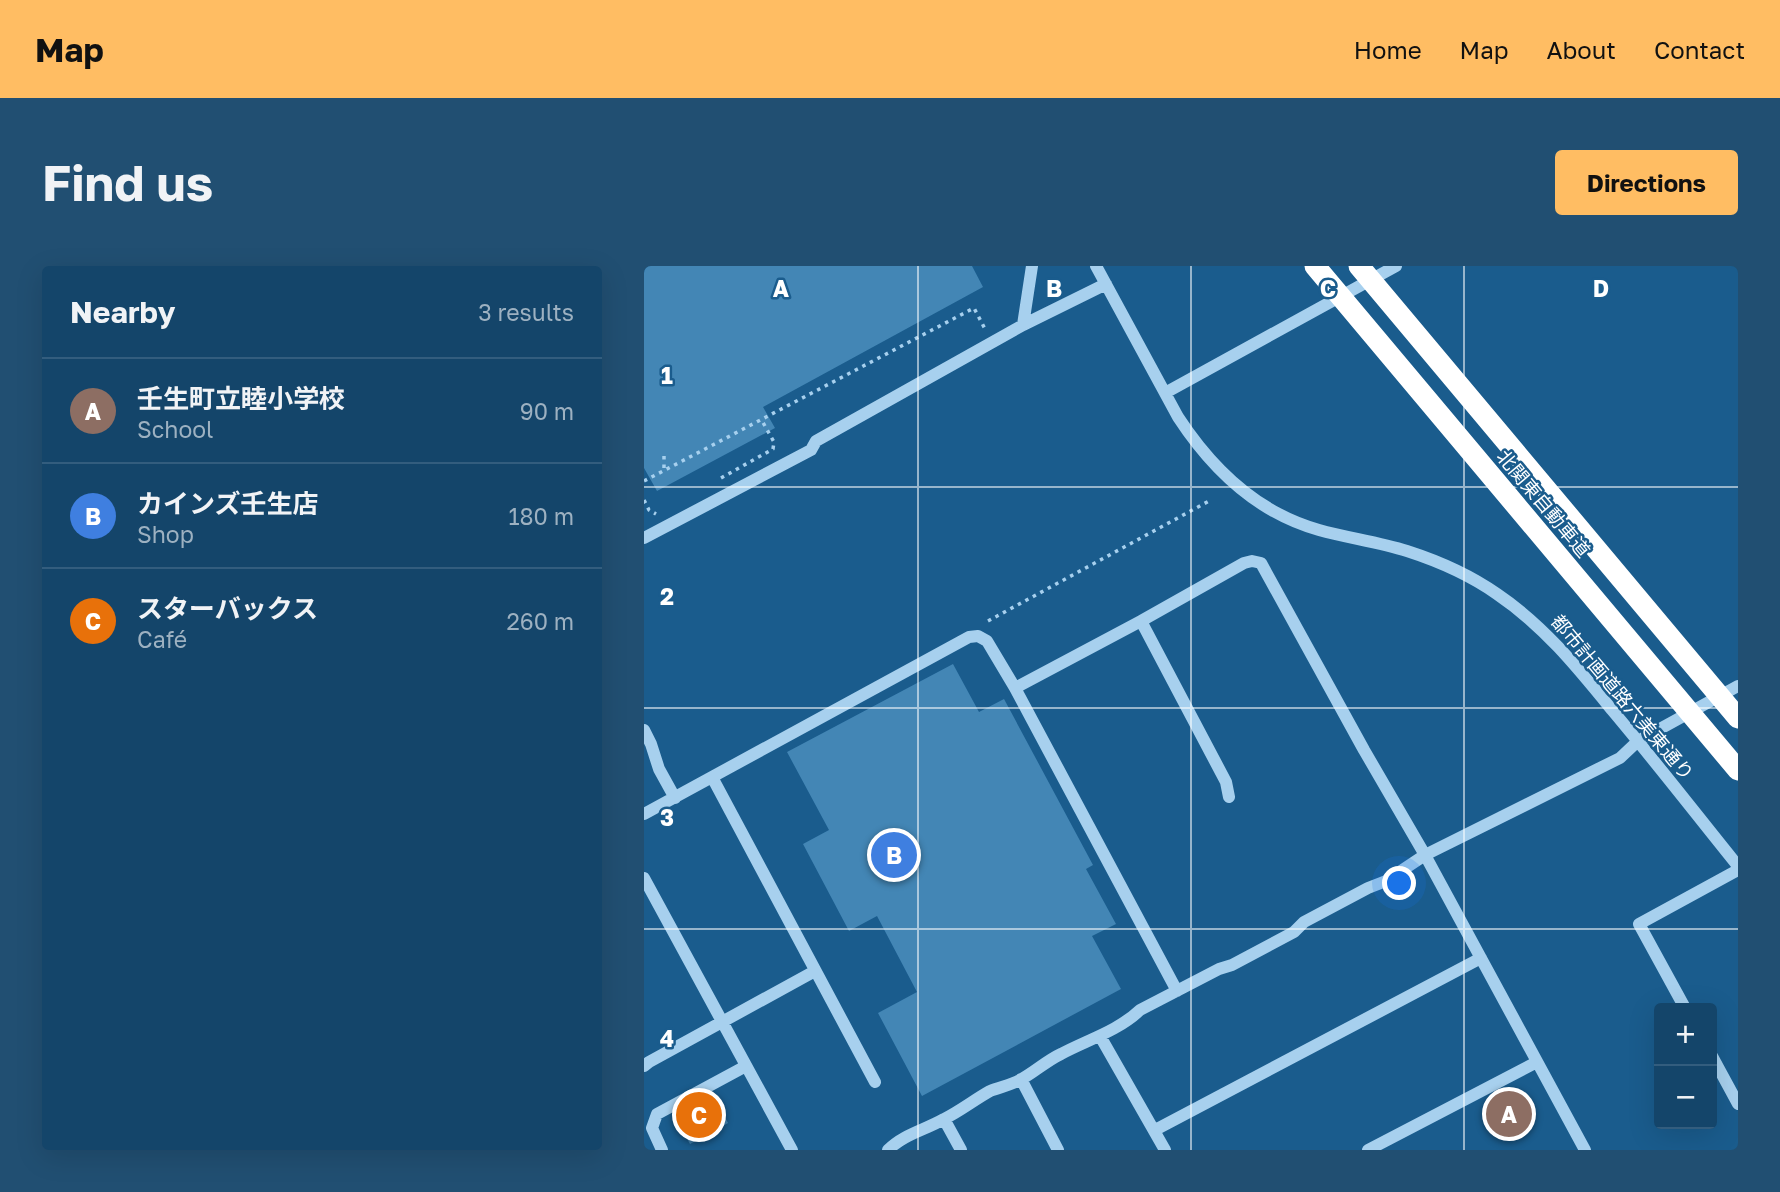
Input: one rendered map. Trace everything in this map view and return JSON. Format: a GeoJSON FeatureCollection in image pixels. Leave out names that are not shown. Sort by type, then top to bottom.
{"type":"FeatureCollection","features":[{"type":"Feature","properties":{"kind":"highway","name":"北関東自動車道"},"geometry":{"type":"LineString","coordinates":[[1315,266],[1738,770]]}},
{"type":"Feature","properties":{"kind":"highway","name":"北関東自動車道"},"geometry":{"type":"LineString","coordinates":[[1359,266],[1738,718]]}},
{"type":"Feature","properties":{"kind":"street"},"geometry":{"type":"LineString","coordinates":[[1023,325],[1032,266]]}},
{"type":"Feature","properties":{"kind":"street","name":"都市計画道路六美東通り"},"geometry":{"type":"LineString","coordinates":[[1096,266],[1193,440],[1220,471],[1257,502],[1292,519],[1317,530],[1435,561],[1496,593],[1531,619],[1565,653],[1738,868]]}},
{"type":"Feature","properties":{"kind":"street"},"geometry":{"type":"LineString","coordinates":[[1165,393],[1396,266]]}},
{"type":"Feature","properties":{"kind":"street"},"geometry":{"type":"LineString","coordinates":[[644,538],[811,450],[816,441],[1023,325],[1106,284]]}},
{"type":"Feature","properties":{"kind":"street"},"geometry":{"type":"LineString","coordinates":[[1015,688],[1244,563],[1261,563],[1425,855],[1585,1150]]}},
{"type":"Feature","properties":{"kind":"street"},"geometry":{"type":"LineString","coordinates":[[1141,621],[1226,782],[1229,797]]}},
{"type":"Feature","properties":{"kind":"street"},"geometry":{"type":"LineString","coordinates":[[644,814],[978,636],[987,640],[1015,688],[1177,991]]}},
{"type":"Feature","properties":{"kind":"street"},"geometry":{"type":"LineString","coordinates":[[888,1150],[897,1142],[944,1119],[993,1090],[1021,1079],[1043,1063],[1132,1019],[1140,1010],[1294,932],[1304,922],[1386,881],[1425,855],[1620,758],[1638,741],[1738,686]]}},
{"type":"Feature","properties":{"kind":"street"},"geometry":{"type":"LineString","coordinates":[[644,730],[659,769],[675,797]]}},
{"type":"Feature","properties":{"kind":"street"},"geometry":{"type":"LineString","coordinates":[[712,777],[875,1082]]}},
{"type":"Feature","properties":{"kind":"street"},"geometry":{"type":"LineString","coordinates":[[1682,1003],[1639,924],[1738,868]]}},
{"type":"Feature","properties":{"kind":"street"},"geometry":{"type":"LineString","coordinates":[[644,878],[792,1150]]}},
{"type":"Feature","properties":{"kind":"street"},"geometry":{"type":"LineString","coordinates":[[1155,1130],[1481,958]]}},
{"type":"Feature","properties":{"kind":"street"},"geometry":{"type":"LineString","coordinates":[[644,1066],[815,971]]}},
{"type":"Feature","properties":{"kind":"street"},"geometry":{"type":"LineString","coordinates":[[1100,1036],[1165,1150]]}},
{"type":"Feature","properties":{"kind":"street"},"geometry":{"type":"LineString","coordinates":[[1368,1150],[1537,1062]]}},
{"type":"Feature","properties":{"kind":"street"},"geometry":{"type":"LineString","coordinates":[[1717,1065],[1738,1104]]}},
{"type":"Feature","properties":{"kind":"street"},"geometry":{"type":"LineString","coordinates":[[662,1150],[652,1128],[657,1114],[746,1066]]}},
{"type":"Feature","properties":{"kind":"street"},"geometry":{"type":"LineString","coordinates":[[1021,1079],[1058,1150]]}},
{"type":"Feature","properties":{"kind":"street"},"geometry":{"type":"LineString","coordinates":[[944,1119],[961,1150]]}},
{"type":"Feature","properties":{"kind":"path"},"geometry":{"type":"LineString","coordinates":[[644,481],[974,308],[986,330]]}},
{"type":"Feature","properties":{"kind":"path"},"geometry":{"type":"LineString","coordinates":[[715,481],[773,449],[774,442],[761,419]]}},
{"type":"Feature","properties":{"kind":"path"},"geometry":{"type":"LineString","coordinates":[[664,456],[664,470]]}},
{"type":"Feature","properties":{"kind":"path"},"geometry":{"type":"LineString","coordinates":[[644,500],[649,510],[656,514]]}},
{"type":"Feature","properties":{"kind":"path"},"geometry":{"type":"LineString","coordinates":[[988,621],[1209,501]]}},
{"type":"Feature","properties":{"kind":"building"},"geometry":{"type":"Polygon","coordinates":[[[644,266],[972,266],[983,287],[763,407],[775,428],[657,491],[644,468],[644,266]]]}},
{"type":"Feature","properties":{"kind":"building"},"geometry":{"type":"Polygon","coordinates":[[[953,664],[979,712],[1004,699],[1093,865],[1086,869],[1116,924],[1092,936],[1121,989],[922,1096],[878,1013],[917,992],[877,916],[849,931],[803,844],[829,830],[787,752],[953,664]]]}},
{"type":"Feature","properties":{"kind":"building"},"geometry":{"type":"Polygon","coordinates":[[[711,1091],[728,1123],[690,1144],[672,1111],[711,1091]]]}},
{"type":"Feature","properties":{"kind":"place","name":"カインズ壬生店"},"geometry":{"type":"Point","coordinates":[894,855]}},
{"type":"Feature","properties":{"kind":"place","name":"壬生町立睦小学校"},"geometry":{"type":"Point","coordinates":[1509,1114]}},
{"type":"Feature","properties":{"kind":"place","name":"スターバックス"},"geometry":{"type":"Point","coordinates":[699,1115]}}]}
